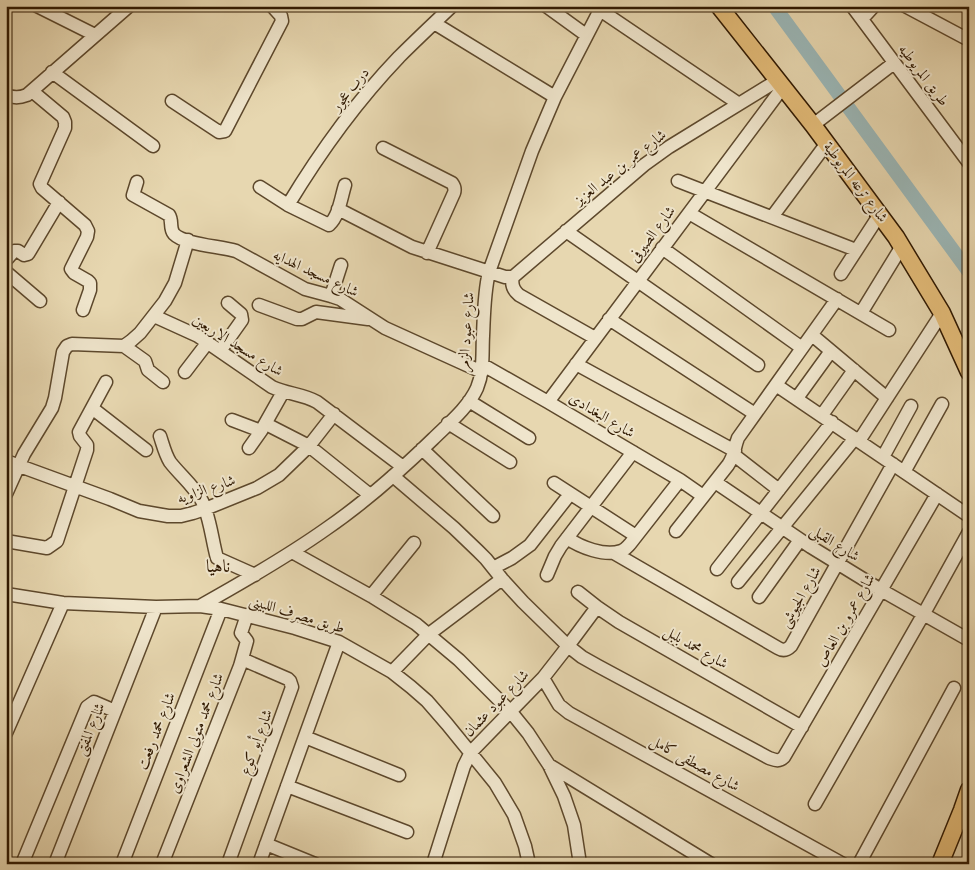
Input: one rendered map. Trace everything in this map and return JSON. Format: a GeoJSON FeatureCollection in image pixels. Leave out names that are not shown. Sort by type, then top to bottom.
{"type":"FeatureCollection","features":[{"type":"Feature","properties":{"kind":"main road","name":"شارع ترعه المريوطية"},"geometry":{"type":"LineString","coordinates":[[719,6],[780,84],[819,121],[827,143],[902,246],[942,313],[969,372]]}},
{"type":"Feature","properties":{"kind":"main road"},"geometry":{"type":"LineString","coordinates":[[940,864],[969,790]]}},
{"type":"Feature","properties":{"kind":"street"},"geometry":{"type":"LineString","coordinates":[[37,6],[95,35]]}},
{"type":"Feature","properties":{"kind":"street"},"geometry":{"type":"LineString","coordinates":[[6,95],[15,98],[32,91],[129,6]]}},
{"type":"Feature","properties":{"kind":"street"},"geometry":{"type":"LineString","coordinates":[[172,100],[217,131],[226,131],[282,21],[281,16],[272,6]]}},
{"type":"Feature","properties":{"kind":"street","name":"درب عجور"},"geometry":{"type":"LineString","coordinates":[[288,205],[310,169],[356,108],[399,57],[452,6]]}},
{"type":"Feature","properties":{"kind":"street"},"geometry":{"type":"LineString","coordinates":[[546,6],[586,35]]}},
{"type":"Feature","properties":{"kind":"street","name":"طريق المريوطيه"},"geometry":{"type":"LineString","coordinates":[[852,6],[969,163]]}},
{"type":"Feature","properties":{"kind":"street"},"geometry":{"type":"LineString","coordinates":[[862,19],[874,6]]}},
{"type":"Feature","properties":{"kind":"street"},"geometry":{"type":"LineString","coordinates":[[905,6],[969,40]]}},
{"type":"Feature","properties":{"kind":"street"},"geometry":{"type":"LineString","coordinates":[[601,8],[739,104]]}},
{"type":"Feature","properties":{"kind":"street","name":"شارع عبود الزمر"},"geometry":{"type":"LineString","coordinates":[[200,606],[255,575],[327,529],[403,467],[469,401],[477,388],[482,369],[484,306],[489,272],[532,151],[555,97],[601,8]]}},
{"type":"Feature","properties":{"kind":"street"},"geometry":{"type":"LineString","coordinates":[[434,23],[555,97]]}},
{"type":"Feature","properties":{"kind":"street"},"geometry":{"type":"LineString","coordinates":[[819,121],[894,63]]}},
{"type":"Feature","properties":{"kind":"street"},"geometry":{"type":"LineString","coordinates":[[52,72],[153,146]]}},
{"type":"Feature","properties":{"kind":"street","name":"شارع عمر بن عبد العزيز"},"geometry":{"type":"LineString","coordinates":[[513,277],[644,165],[669,147],[739,104],[780,84]]}},
{"type":"Feature","properties":{"kind":"street","name":"شارع الصيرفى"},"geometry":{"type":"LineString","coordinates":[[548,402],[705,191],[780,84]]}},
{"type":"Feature","properties":{"kind":"street"},"geometry":{"type":"LineString","coordinates":[[32,91],[63,117],[66,122],[40,184],[42,188],[85,225],[88,230],[88,237],[71,269],[90,283],[90,290],[82,310]]}},
{"type":"Feature","properties":{"kind":"street"},"geometry":{"type":"LineString","coordinates":[[772,217],[827,143]]}},
{"type":"Feature","properties":{"kind":"street"},"geometry":{"type":"LineString","coordinates":[[384,148],[452,183],[454,186],[454,194],[427,253]]}},
{"type":"Feature","properties":{"kind":"street"},"geometry":{"type":"LineString","coordinates":[[678,181],[856,250]]}},
{"type":"Feature","properties":{"kind":"street","name":"شارع مسجد الهدايه"},"geometry":{"type":"LineString","coordinates":[[138,182],[133,193],[134,196],[169,215],[175,235],[199,244],[236,251],[305,289],[331,296],[385,328],[482,369]]}},
{"type":"Feature","properties":{"kind":"street"},"geometry":{"type":"LineString","coordinates":[[260,187],[288,205],[329,225],[332,223],[338,209],[345,184]]}},
{"type":"Feature","properties":{"kind":"street"},"geometry":{"type":"LineString","coordinates":[[6,260],[14,251],[24,255],[28,254],[59,202]]}},
{"type":"Feature","properties":{"kind":"street"},"geometry":{"type":"LineString","coordinates":[[338,209],[395,239],[427,253],[505,277],[513,277],[513,289],[519,295],[595,338]]}},
{"type":"Feature","properties":{"kind":"street"},"geometry":{"type":"LineString","coordinates":[[688,213],[889,330]]}},
{"type":"Feature","properties":{"kind":"street"},"geometry":{"type":"LineString","coordinates":[[840,274],[880,214]]}},
{"type":"Feature","properties":{"kind":"street"},"geometry":{"type":"LineString","coordinates":[[566,231],[758,365]]}},
{"type":"Feature","properties":{"kind":"street"},"geometry":{"type":"LineString","coordinates":[[124,346],[154,316],[165,301],[174,283],[188,240]]}},
{"type":"Feature","properties":{"kind":"street"},"geometry":{"type":"LineString","coordinates":[[861,314],[902,246]]}},
{"type":"Feature","properties":{"kind":"street"},"geometry":{"type":"LineString","coordinates":[[662,248],[802,348]]}},
{"type":"Feature","properties":{"kind":"street"},"geometry":{"type":"LineString","coordinates":[[331,296],[341,265]]}},
{"type":"Feature","properties":{"kind":"street"},"geometry":{"type":"LineString","coordinates":[[6,272],[40,301]]}},
{"type":"Feature","properties":{"kind":"street"},"geometry":{"type":"LineString","coordinates":[[676,531],[728,465],[735,453],[738,438],[837,299]]}},
{"type":"Feature","properties":{"kind":"street"},"geometry":{"type":"LineString","coordinates":[[220,351],[242,320],[241,314],[228,303]]}},
{"type":"Feature","properties":{"kind":"street"},"geometry":{"type":"LineString","coordinates":[[259,305],[302,319],[316,312],[370,320]]}},
{"type":"Feature","properties":{"kind":"street"},"geometry":{"type":"LineString","coordinates":[[738,582],[857,439],[887,398],[942,313]]}},
{"type":"Feature","properties":{"kind":"street","name":"شارع مسجد الاربعين"},"geometry":{"type":"LineString","coordinates":[[154,316],[208,342],[264,382],[283,392],[310,398],[325,407],[403,467]]}},
{"type":"Feature","properties":{"kind":"street"},"geometry":{"type":"LineString","coordinates":[[609,319],[755,414]]}},
{"type":"Feature","properties":{"kind":"street"},"geometry":{"type":"LineString","coordinates":[[812,335],[887,398]]}},
{"type":"Feature","properties":{"kind":"street"},"geometry":{"type":"LineString","coordinates":[[185,372],[208,342]]}},
{"type":"Feature","properties":{"kind":"street"},"geometry":{"type":"LineString","coordinates":[[6,494],[12,463],[52,408],[65,348],[72,344],[124,346],[145,361],[148,370],[163,382]]}},
{"type":"Feature","properties":{"kind":"street"},"geometry":{"type":"LineString","coordinates":[[797,398],[831,351]]}},
{"type":"Feature","properties":{"kind":"street"},"geometry":{"type":"LineString","coordinates":[[576,364],[735,453],[779,490]]}},
{"type":"Feature","properties":{"kind":"street","name":"شارع البغدادى"},"geometry":{"type":"LineString","coordinates":[[482,369],[548,402],[704,496]]}},
{"type":"Feature","properties":{"kind":"street"},"geometry":{"type":"LineString","coordinates":[[717,569],[779,490],[827,419],[854,370]]}},
{"type":"Feature","properties":{"kind":"street"},"geometry":{"type":"LineString","coordinates":[[6,541],[47,548],[57,541],[87,450],[87,445],[79,432],[106,382]]}},
{"type":"Feature","properties":{"kind":"street"},"geometry":{"type":"LineString","coordinates":[[776,384],[969,516]]}},
{"type":"Feature","properties":{"kind":"street"},"geometry":{"type":"LineString","coordinates":[[248,448],[263,427],[283,392]]}},
{"type":"Feature","properties":{"kind":"street"},"geometry":{"type":"LineString","coordinates":[[469,401],[529,438]]}},
{"type":"Feature","properties":{"kind":"street"},"geometry":{"type":"LineString","coordinates":[[904,472],[942,404]]}},
{"type":"Feature","properties":{"kind":"street"},"geometry":{"type":"LineString","coordinates":[[882,457],[912,406]]}},
{"type":"Feature","properties":{"kind":"street"},"geometry":{"type":"LineString","coordinates":[[92,408],[146,450]]}},
{"type":"Feature","properties":{"kind":"street","name":"شارع الزاويه"},"geometry":{"type":"LineString","coordinates":[[12,463],[119,502],[131,509],[156,515],[181,516],[193,514],[257,488],[279,475],[309,446],[334,414]]}},
{"type":"Feature","properties":{"kind":"street"},"geometry":{"type":"LineString","coordinates":[[232,420],[263,427],[309,446],[370,495]]}},
{"type":"Feature","properties":{"kind":"street"},"geometry":{"type":"LineString","coordinates":[[448,423],[510,462]]}},
{"type":"Feature","properties":{"kind":"street"},"geometry":{"type":"LineString","coordinates":[[160,436],[169,459],[201,500],[217,558],[255,575]]}},
{"type":"Feature","properties":{"kind":"street"},"geometry":{"type":"LineString","coordinates":[[422,449],[493,516]]}},
{"type":"Feature","properties":{"kind":"street"},"geometry":{"type":"LineString","coordinates":[[547,575],[555,556],[567,538],[633,452]]}},
{"type":"Feature","properties":{"kind":"street","name":"شارع الجيوشى"},"geometry":{"type":"LineString","coordinates":[[614,553],[784,650],[791,646],[894,464]]}},
{"type":"Feature","properties":{"kind":"street"},"geometry":{"type":"LineString","coordinates":[[393,476],[478,550],[523,602],[568,646]]}},
{"type":"Feature","properties":{"kind":"street"},"geometry":{"type":"LineString","coordinates":[[567,538],[584,547],[614,553],[624,550],[680,480]]}},
{"type":"Feature","properties":{"kind":"street","name":"شارع القبلى"},"geometry":{"type":"LineString","coordinates":[[715,482],[760,514],[838,564],[969,640]]}},
{"type":"Feature","properties":{"kind":"street"},"geometry":{"type":"LineString","coordinates":[[554,484],[636,536]]}},
{"type":"Feature","properties":{"kind":"street"},"geometry":{"type":"LineString","coordinates":[[493,568],[512,558],[530,545],[570,494]]}},
{"type":"Feature","properties":{"kind":"street","name":"شارع عمرو بن العاص"},"geometry":{"type":"LineString","coordinates":[[568,646],[582,658],[615,676],[769,758],[780,760],[784,757],[802,727],[937,494]]}},
{"type":"Feature","properties":{"kind":"street"},"geometry":{"type":"LineString","coordinates":[[815,804],[969,532]]}},
{"type":"Feature","properties":{"kind":"street"},"geometry":{"type":"LineString","coordinates":[[759,597],[800,540]]}},
{"type":"Feature","properties":{"kind":"street"},"geometry":{"type":"LineString","coordinates":[[371,596],[414,543]]}},
{"type":"Feature","properties":{"kind":"street"},"geometry":{"type":"LineString","coordinates":[[292,552],[371,596],[416,624],[459,660],[511,712],[528,733],[549,765],[564,796],[574,825],[580,864]]}},
{"type":"Feature","properties":{"kind":"street"},"geometry":{"type":"LineString","coordinates":[[392,672],[429,634],[502,579]]}},
{"type":"Feature","properties":{"kind":"street","name":"شارع محمد بلبل"},"geometry":{"type":"LineString","coordinates":[[578,592],[619,622],[802,727]]}},
{"type":"Feature","properties":{"kind":"street","name":"طريق مصرف اللبينى"},"geometry":{"type":"LineString","coordinates":[[6,594],[63,603],[156,607],[200,606],[221,609],[295,628],[339,642],[392,672],[427,701],[495,783],[514,815],[529,864]]}},
{"type":"Feature","properties":{"kind":"street"},"geometry":{"type":"LineString","coordinates":[[6,732],[63,603]]}},
{"type":"Feature","properties":{"kind":"street","name":"شارع المفتى"},"geometry":{"type":"LineString","coordinates":[[55,864],[156,607]]}},
{"type":"Feature","properties":{"kind":"street","name":"شارع عبود عثمان"},"geometry":{"type":"LineString","coordinates":[[433,864],[470,752],[543,678],[597,607]]}},
{"type":"Feature","properties":{"kind":"street","name":"شارع محمد رفعت"},"geometry":{"type":"LineString","coordinates":[[122,864],[221,609]]}},
{"type":"Feature","properties":{"kind":"street","name":"شارع محمد متولى الشعراوى"},"geometry":{"type":"LineString","coordinates":[[162,864],[240,666],[247,641],[241,633],[247,616]]}},
{"type":"Feature","properties":{"kind":"street"},"geometry":{"type":"LineString","coordinates":[[259,864],[339,642]]}},
{"type":"Feature","properties":{"kind":"street","name":"شارع أبو كوع"},"geometry":{"type":"LineString","coordinates":[[228,864],[292,687],[288,679],[242,659]]}},
{"type":"Feature","properties":{"kind":"street","name":"شارع مصطفى كامل"},"geometry":{"type":"LineString","coordinates":[[543,678],[559,705],[569,714],[843,864]]}},
{"type":"Feature","properties":{"kind":"street"},"geometry":{"type":"LineString","coordinates":[[859,864],[954,688]]}},
{"type":"Feature","properties":{"kind":"street"},"geometry":{"type":"LineString","coordinates":[[22,864],[87,708],[94,702],[115,711]]}},
{"type":"Feature","properties":{"kind":"street"},"geometry":{"type":"LineString","coordinates":[[305,737],[400,775]]}},
{"type":"Feature","properties":{"kind":"street"},"geometry":{"type":"LineString","coordinates":[[549,765],[711,864]]}},
{"type":"Feature","properties":{"kind":"street"},"geometry":{"type":"LineString","coordinates":[[287,786],[407,832]]}},
{"type":"Feature","properties":{"kind":"street"},"geometry":{"type":"LineString","coordinates":[[266,844],[315,864]]}},
{"type":"Feature","properties":{"kind":"waterway"},"geometry":{"type":"LineString","coordinates":[[774,6],[969,272]]}},
{"type":"Feature","properties":{"kind":"district","name":"ناهيا"},"geometry":{"type":"Point","coordinates":[218,566]}}]}
